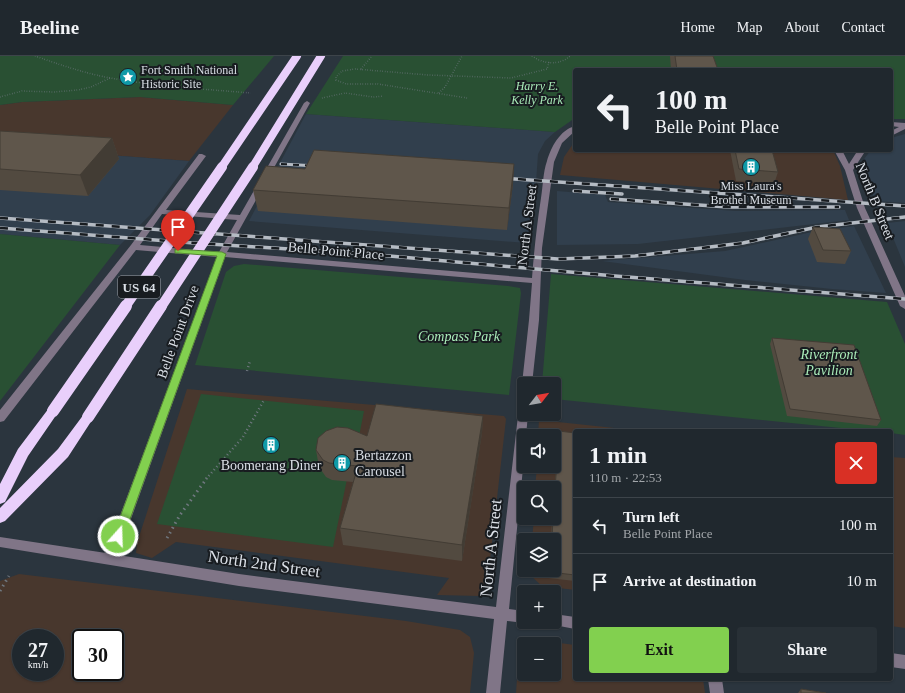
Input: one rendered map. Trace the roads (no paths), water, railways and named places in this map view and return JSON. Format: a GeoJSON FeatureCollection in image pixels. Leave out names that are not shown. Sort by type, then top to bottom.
{"type":"FeatureCollection","features":[{"type":"Feature","properties":{"kind":"highway","name":"US 64"},"geometry":{"type":"LineString","coordinates":[[0,498],[23,452],[54,411],[297,56]]}},
{"type":"Feature","properties":{"kind":"highway","name":"US 64"},"geometry":{"type":"LineString","coordinates":[[0,518],[63,453],[253,167],[321,56]]}},
{"type":"Feature","properties":{"kind":"street","name":"Belle Point Drive"},"geometry":{"type":"LineString","coordinates":[[110,559],[222,254],[308,104]]}},
{"type":"Feature","properties":{"kind":"street"},"geometry":{"type":"LineString","coordinates":[[893,124],[905,126]]}},
{"type":"Feature","properties":{"kind":"street"},"geometry":{"type":"LineString","coordinates":[[893,133],[905,126]]}},
{"type":"Feature","properties":{"kind":"street","name":"North A Street"},"geometry":{"type":"LineString","coordinates":[[528,377],[538,248],[550,162],[554,149],[559,141],[573,129]]}},
{"type":"Feature","properties":{"kind":"street","name":"North B Street"},"geometry":{"type":"LineString","coordinates":[[839,152],[850,170],[861,208],[905,306]]}},
{"type":"Feature","properties":{"kind":"street","name":"North B Street"},"geometry":{"type":"LineString","coordinates":[[855,152],[857,158]]}},
{"type":"Feature","properties":{"kind":"street"},"geometry":{"type":"LineString","coordinates":[[850,170],[861,152]]}},
{"type":"Feature","properties":{"kind":"street"},"geometry":{"type":"LineString","coordinates":[[0,418],[161,212],[202,156]]}},
{"type":"Feature","properties":{"kind":"street"},"geometry":{"type":"LineString","coordinates":[[161,212],[243,218]]}},
{"type":"Feature","properties":{"kind":"street","name":"Belle Point Place"},"geometry":{"type":"LineString","coordinates":[[134,247],[536,281]]}},
{"type":"Feature","properties":{"kind":"street","name":"North A Street"},"geometry":{"type":"LineString","coordinates":[[493,693],[523,421]]}},
{"type":"Feature","properties":{"kind":"street","name":"North 2nd Street"},"geometry":{"type":"LineString","coordinates":[[0,542],[239,580],[517,616]]}},
{"type":"Feature","properties":{"kind":"street"},"geometry":{"type":"LineString","coordinates":[[561,621],[573,623]]}},
{"type":"Feature","properties":{"kind":"street"},"geometry":{"type":"LineString","coordinates":[[893,660],[905,662]]}},
{"type":"Feature","properties":{"kind":"street"},"geometry":{"type":"LineString","coordinates":[[716,681],[717,693]]}},
{"type":"Feature","properties":{"kind":"railway"},"geometry":{"type":"LineString","coordinates":[[281,164],[317,166]]}},
{"type":"Feature","properties":{"kind":"railway"},"geometry":{"type":"LineString","coordinates":[[502,178],[905,206]]}},
{"type":"Feature","properties":{"kind":"railway"},"geometry":{"type":"LineString","coordinates":[[574,191],[622,194]]}},
{"type":"Feature","properties":{"kind":"railway"},"geometry":{"type":"LineString","coordinates":[[611,199],[728,207],[839,207]]}},
{"type":"Feature","properties":{"kind":"railway"},"geometry":{"type":"LineString","coordinates":[[0,218],[558,259],[635,256],[743,243],[817,227],[905,217]]}},
{"type":"Feature","properties":{"kind":"railway"},"geometry":{"type":"LineString","coordinates":[[0,228],[194,243],[367,254],[615,276],[905,299]]}},
{"type":"Feature","properties":{"kind":"place","name":"Fort Smith National Historic Site"},"geometry":{"type":"Point","coordinates":[128,77]}},
{"type":"Feature","properties":{"kind":"place","name":"Miss Laura's Brothel Museum"},"geometry":{"type":"Point","coordinates":[751,167]}},
{"type":"Feature","properties":{"kind":"place","name":"Boomerang Diner"},"geometry":{"type":"Point","coordinates":[271,445]}},
{"type":"Feature","properties":{"kind":"place","name":"Bertazzon Carousel"},"geometry":{"type":"Point","coordinates":[342,463]}},
{"type":"Feature","properties":{"kind":"park label","name":"Harry E. Kelly Park"},"geometry":{"type":"Point","coordinates":[537,93]}},
{"type":"Feature","properties":{"kind":"park label","name":"Compass Park"},"geometry":{"type":"Point","coordinates":[459,336]}},
{"type":"Feature","properties":{"kind":"park label","name":"Riverfront Pavilion"},"geometry":{"type":"Point","coordinates":[829,362]}}]}
